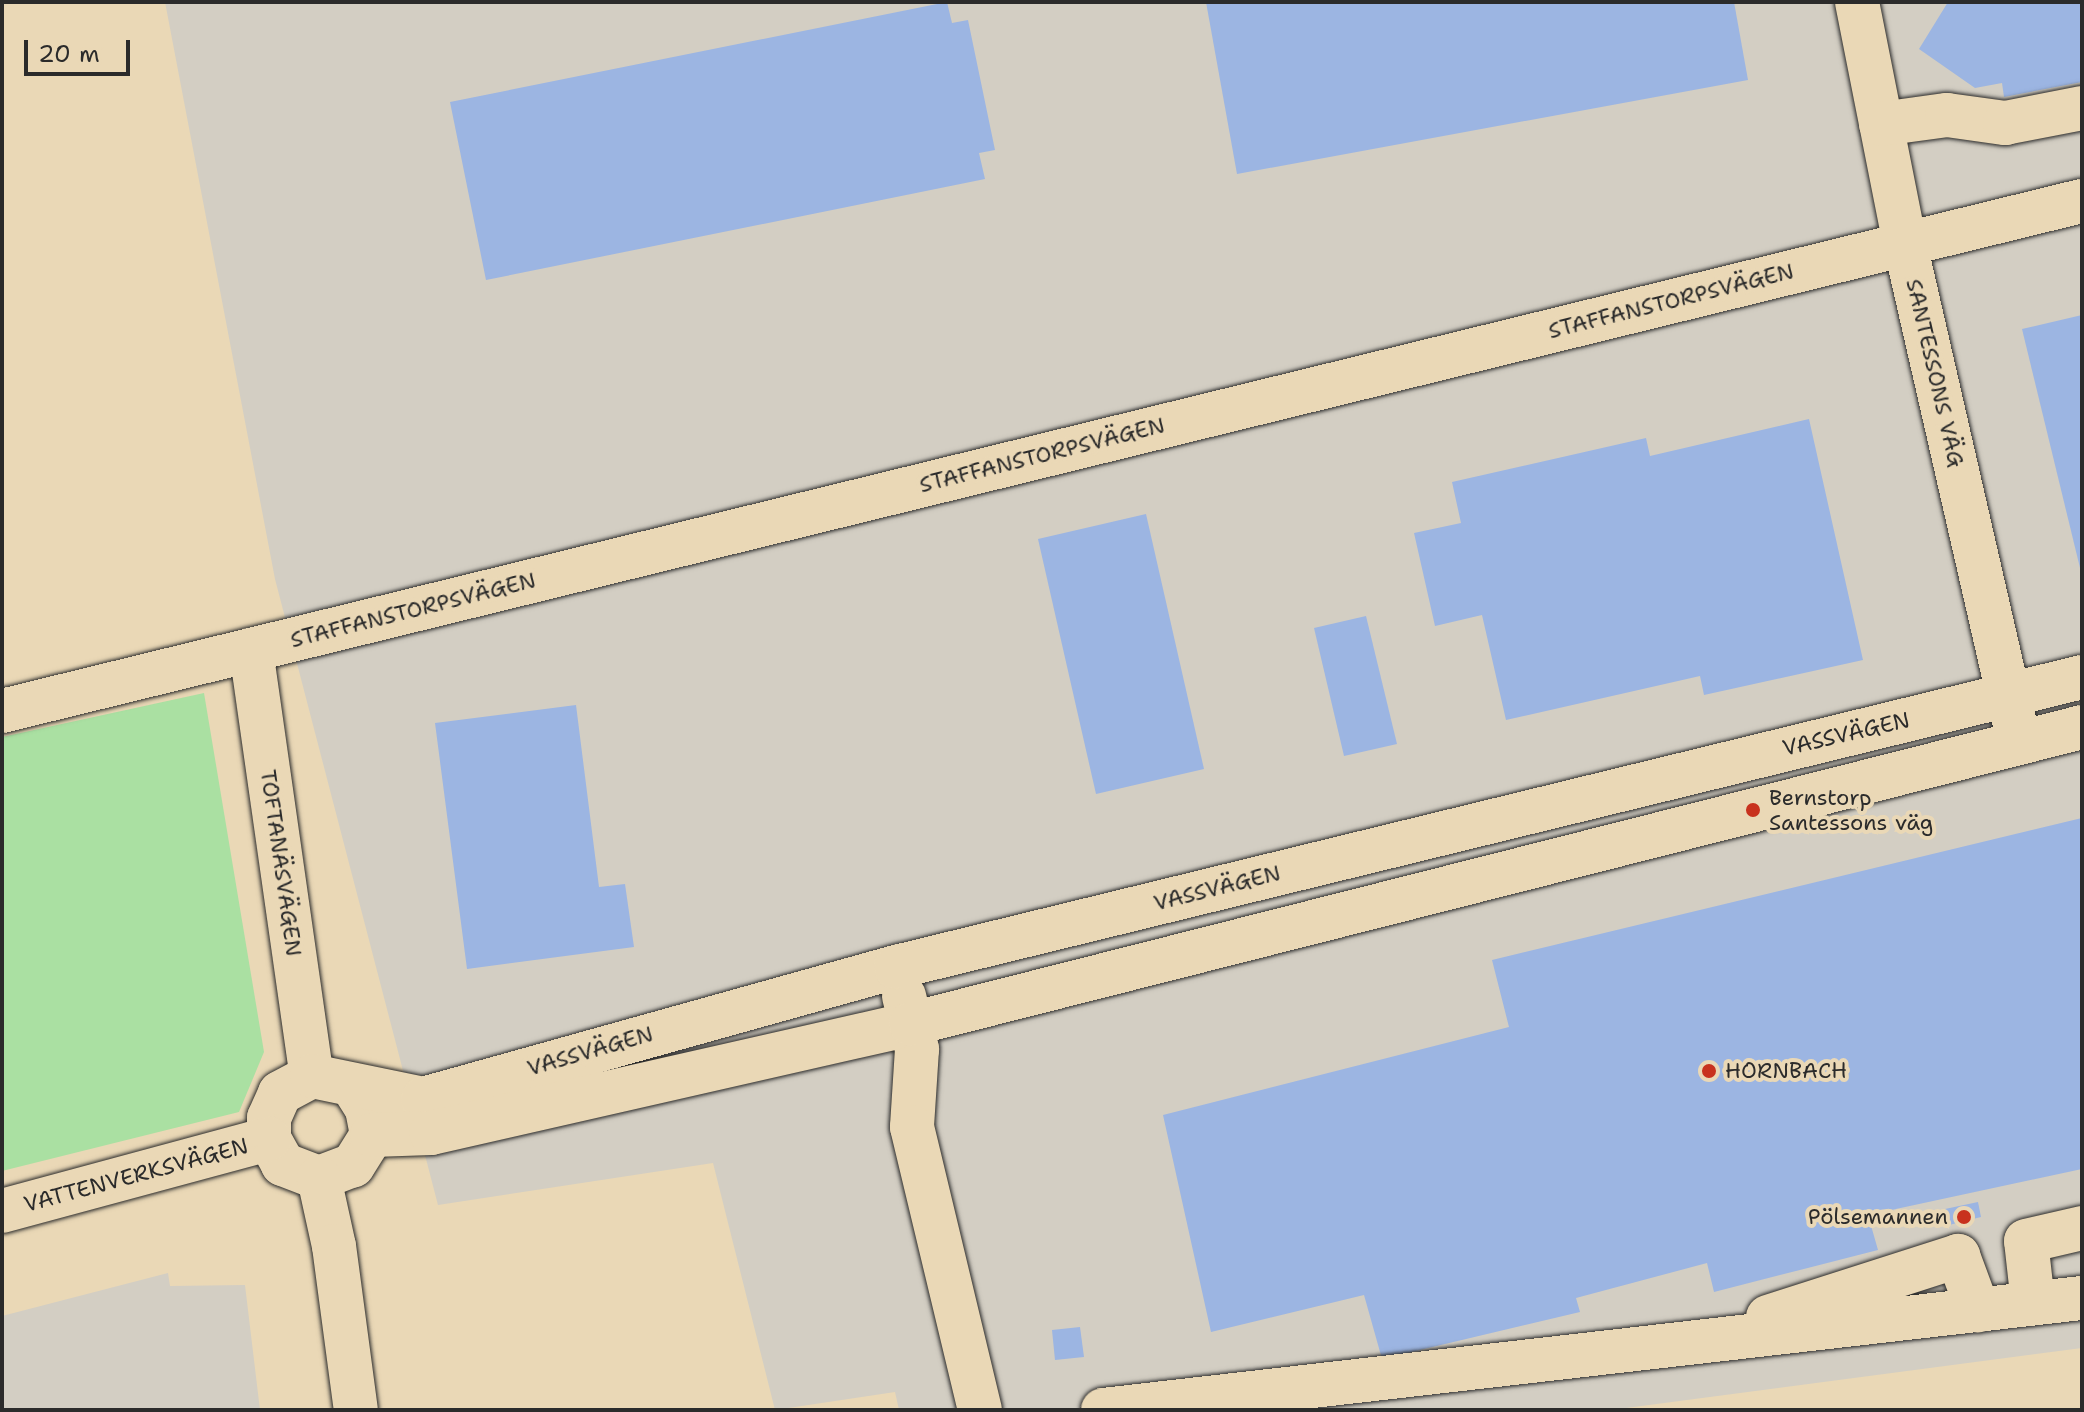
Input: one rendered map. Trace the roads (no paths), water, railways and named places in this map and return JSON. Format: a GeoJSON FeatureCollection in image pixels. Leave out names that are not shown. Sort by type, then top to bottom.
{"type":"FeatureCollection","features":[{"type":"Feature","properties":{"kind":"street","name":"SANTESSONS VÄG"},"geometry":{"type":"LineString","coordinates":[[1857,2],[1905,244],[2019,742]]}},
{"type":"Feature","properties":{"kind":"street"},"geometry":{"type":"LineString","coordinates":[[1881,124],[1947,115],[2005,123],[2082,108]]}},
{"type":"Feature","properties":{"kind":"street","name":"STAFFANSTORPSVÄGEN"},"geometry":{"type":"LineString","coordinates":[[2,711],[2082,201]]}},
{"type":"Feature","properties":{"kind":"street","name":"TOFTANÄSVÄGEN"},"geometry":{"type":"LineString","coordinates":[[251,650],[312,1076]]}},
{"type":"Feature","properties":{"kind":"street","name":"VASSVÄGEN"},"geometry":{"type":"LineString","coordinates":[[354,1088],[423,1099],[896,967],[2082,677]]}},
{"type":"Feature","properties":{"kind":"street","name":"VASSVÄGEN"},"geometry":{"type":"LineString","coordinates":[[372,1135],[431,1133],[911,1024],[2082,727]]}},
{"type":"Feature","properties":{"kind":"street"},"geometry":{"type":"LineString","coordinates":[[896,967],[917,1049],[912,1127],[980,1410]]}},
{"type":"Feature","properties":{"kind":"street"},"geometry":{"type":"LineString","coordinates":[[312,1076],[354,1088],[367,1109],[372,1135],[353,1165],[319,1178],[283,1164],[269,1139],[275,1102],[295,1082],[312,1076]]}},
{"type":"Feature","properties":{"kind":"street","name":"VATTENVERKSVÄGEN"},"geometry":{"type":"LineString","coordinates":[[2,1211],[269,1139]]}},
{"type":"Feature","properties":{"kind":"street"},"geometry":{"type":"LineString","coordinates":[[319,1178],[334,1246],[356,1410]]}},
{"type":"Feature","properties":{"kind":"street"},"geometry":{"type":"LineString","coordinates":[[2033,1303],[2026,1241],[2082,1228]]}},
{"type":"Feature","properties":{"kind":"street"},"geometry":{"type":"LineString","coordinates":[[1103,1410],[2082,1298]]}},
{"type":"Feature","properties":{"kind":"place","name":"Bernstorp Santessons väg"},"geometry":{"type":"Point","coordinates":[1753,810]}},
{"type":"Feature","properties":{"kind":"place","name":"HORNBACH"},"geometry":{"type":"Point","coordinates":[1709,1071]}},
{"type":"Feature","properties":{"kind":"place","name":"Pölsemannen"},"geometry":{"type":"Point","coordinates":[1964,1217]}}]}
